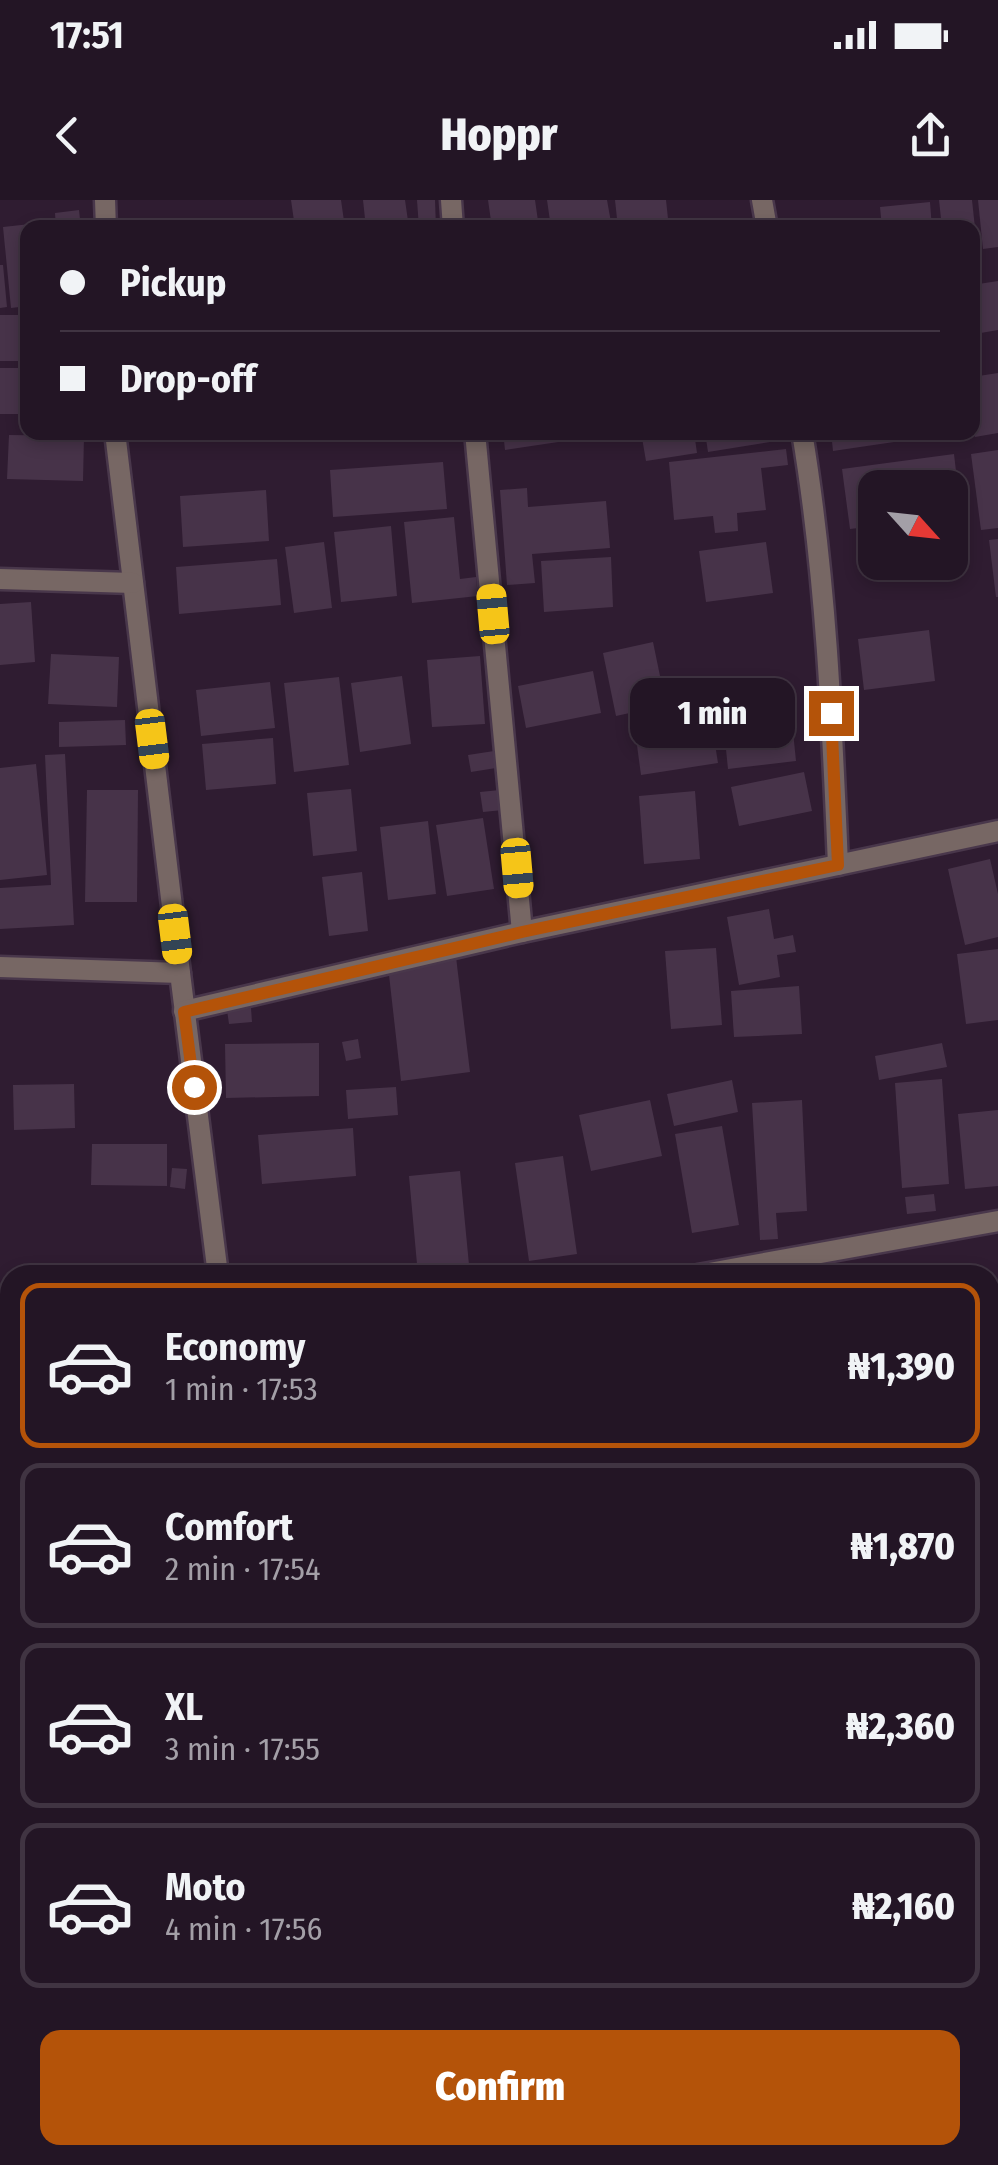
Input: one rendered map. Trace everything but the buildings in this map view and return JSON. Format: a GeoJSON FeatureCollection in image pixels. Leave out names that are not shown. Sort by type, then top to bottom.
{"type":"FeatureCollection","features":[{"type":"Feature","properties":{"kind":"street"},"geometry":{"type":"LineString","coordinates":[[116,440],[217,1265]]}},
{"type":"Feature","properties":{"kind":"street"},"geometry":{"type":"LineString","coordinates":[[476,440],[522,932]]}},
{"type":"Feature","properties":{"kind":"street"},"geometry":{"type":"LineString","coordinates":[[803,440],[814,507],[830,675],[838,865]]}},
{"type":"Feature","properties":{"kind":"street"},"geometry":{"type":"LineString","coordinates":[[0,579],[133,583]]}},
{"type":"Feature","properties":{"kind":"street"},"geometry":{"type":"LineString","coordinates":[[184,1012],[522,932],[998,830]]}},
{"type":"Feature","properties":{"kind":"street"},"geometry":{"type":"LineString","coordinates":[[0,967],[180,973]]}},
{"type":"Feature","properties":{"kind":"street"},"geometry":{"type":"LineString","coordinates":[[778,1265],[998,1221]]}},
{"type":"Feature","properties":{"kind":"route"},"geometry":{"type":"LineString","coordinates":[[194,1087],[184,1012],[522,932],[838,865],[831,713]]}}]}
